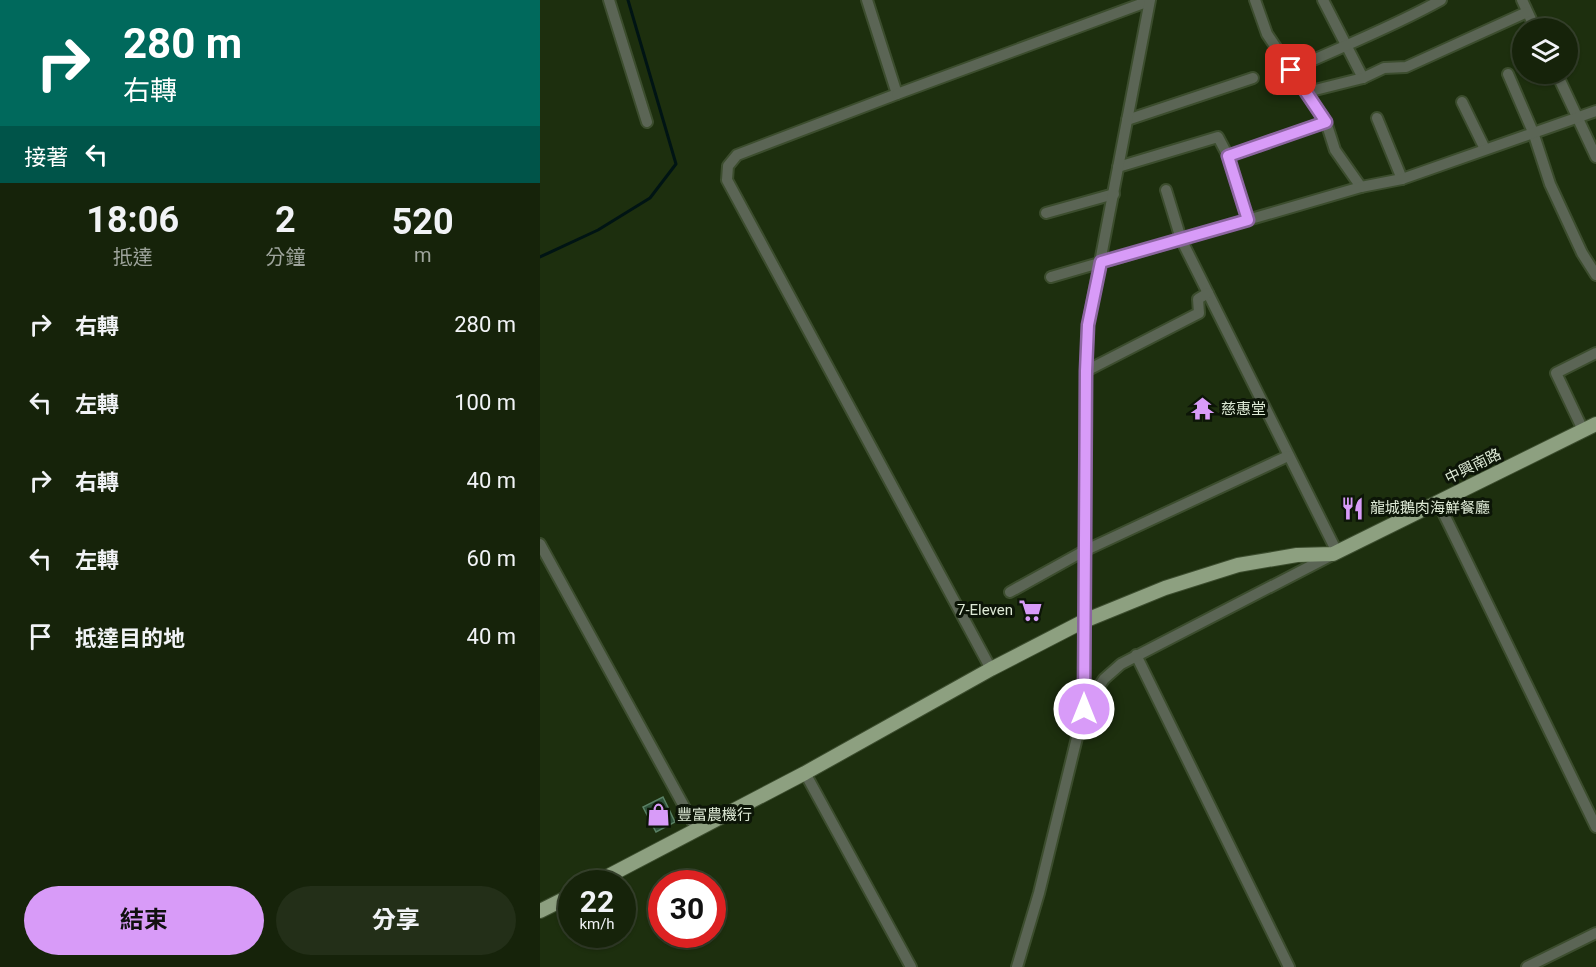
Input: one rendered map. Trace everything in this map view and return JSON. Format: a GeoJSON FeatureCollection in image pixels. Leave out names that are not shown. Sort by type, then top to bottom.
{"type":"FeatureCollection","features":[{"type":"Feature","properties":{"kind":"main road","name":"中興南路"},"geometry":{"type":"LineString","coordinates":[[1335,553],[1596,424]]}},
{"type":"Feature","properties":{"kind":"main road"},"geometry":{"type":"LineString","coordinates":[[620,870],[805,773],[991,669],[1084,621],[1165,588],[1238,565],[1297,555],[1335,553]]}},
{"type":"Feature","properties":{"kind":"main road"},"geometry":{"type":"LineString","coordinates":[[540,911],[558,902]]}},
{"type":"Feature","properties":{"kind":"street"},"geometry":{"type":"LineString","coordinates":[[609,0],[647,122]]}},
{"type":"Feature","properties":{"kind":"street"},"geometry":{"type":"LineString","coordinates":[[867,0],[897,93]]}},
{"type":"Feature","properties":{"kind":"street"},"geometry":{"type":"LineString","coordinates":[[991,669],[727,180],[728,166],[737,155],[897,93],[1150,0]]}},
{"type":"Feature","properties":{"kind":"street"},"geometry":{"type":"LineString","coordinates":[[1017,967],[1039,893],[1084,709],[1088,325],[1150,0]]}},
{"type":"Feature","properties":{"kind":"street"},"geometry":{"type":"LineString","coordinates":[[1255,0],[1267,34],[1326,122],[1335,150],[1362,187]]}},
{"type":"Feature","properties":{"kind":"street"},"geometry":{"type":"LineString","coordinates":[[1323,0],[1363,78]]}},
{"type":"Feature","properties":{"kind":"street"},"geometry":{"type":"LineString","coordinates":[[1291,70],[1410,18],[1441,0]]}},
{"type":"Feature","properties":{"kind":"street"},"geometry":{"type":"LineString","coordinates":[[1306,92],[1363,78],[1384,68],[1406,67],[1527,4]]}},
{"type":"Feature","properties":{"kind":"street"},"geometry":{"type":"LineString","coordinates":[[1508,74],[1533,132],[1550,184],[1582,253],[1596,275]]}},
{"type":"Feature","properties":{"kind":"street"},"geometry":{"type":"LineString","coordinates":[[1127,120],[1253,78]]}},
{"type":"Feature","properties":{"kind":"street"},"geometry":{"type":"LineString","coordinates":[[1562,84],[1596,157]]}},
{"type":"Feature","properties":{"kind":"street"},"geometry":{"type":"LineString","coordinates":[[1462,102],[1485,149]]}},
{"type":"Feature","properties":{"kind":"street"},"geometry":{"type":"LineString","coordinates":[[1051,277],[1362,187],[1402,179],[1596,111]]}},
{"type":"Feature","properties":{"kind":"street"},"geometry":{"type":"LineString","coordinates":[[1377,118],[1402,179]]}},
{"type":"Feature","properties":{"kind":"street"},"geometry":{"type":"LineString","coordinates":[[1228,156],[1326,122]]}},
{"type":"Feature","properties":{"kind":"street"},"geometry":{"type":"LineString","coordinates":[[1118,167],[1218,136],[1228,156],[1248,220]]}},
{"type":"Feature","properties":{"kind":"street"},"geometry":{"type":"LineString","coordinates":[[1084,709],[1104,679],[1121,664],[1335,553],[1181,239],[1166,190]]}},
{"type":"Feature","properties":{"kind":"street"},"geometry":{"type":"LineString","coordinates":[[1046,213],[1114,194]]}},
{"type":"Feature","properties":{"kind":"street"},"geometry":{"type":"LineString","coordinates":[[1086,371],[1198,313],[1198,298],[1208,293]]}},
{"type":"Feature","properties":{"kind":"street"},"geometry":{"type":"LineString","coordinates":[[1583,430],[1556,373],[1596,353]]}},
{"type":"Feature","properties":{"kind":"street"},"geometry":{"type":"LineString","coordinates":[[1010,592],[1084,551],[1288,456]]}},
{"type":"Feature","properties":{"kind":"street"},"geometry":{"type":"LineString","coordinates":[[1438,502],[1596,827]]}},
{"type":"Feature","properties":{"kind":"street"},"geometry":{"type":"LineString","coordinates":[[540,544],[697,830]]}},
{"type":"Feature","properties":{"kind":"street"},"geometry":{"type":"LineString","coordinates":[[1136,655],[1289,967]]}},
{"type":"Feature","properties":{"kind":"street"},"geometry":{"type":"LineString","coordinates":[[805,773],[911,967]]}},
{"type":"Feature","properties":{"kind":"street"},"geometry":{"type":"LineString","coordinates":[[1527,967],[1596,933]]}},
{"type":"Feature","properties":{"kind":"building","name":"豐富農機行"},"geometry":{"type":"Polygon","coordinates":[[[663,797],[675,822],[656,832],[643,807],[663,797]]]}},
{"type":"Feature","properties":{"kind":"waterway"},"geometry":{"type":"LineString","coordinates":[[540,257],[598,230],[650,198],[676,164],[628,0]]}},
{"type":"Feature","properties":{"kind":"place","name":"慈惠堂"},"geometry":{"type":"Point","coordinates":[1203,409]}},
{"type":"Feature","properties":{"kind":"place","name":"龍城鵝肉海鮮餐廳"},"geometry":{"type":"Point","coordinates":[1352,508]}},
{"type":"Feature","properties":{"kind":"place","name":"7-Eleven"},"geometry":{"type":"Point","coordinates":[1031,610]}},
{"type":"Feature","properties":{"kind":"place","name":"豐富農機行"},"geometry":{"type":"Point","coordinates":[659,815]}},
{"type":"Feature","properties":{"kind":"route"},"geometry":{"type":"LineString","coordinates":[[1084,709],[1086,371],[1088,325],[1101,262],[1248,220],[1228,156],[1326,122],[1291,70]]}}]}
